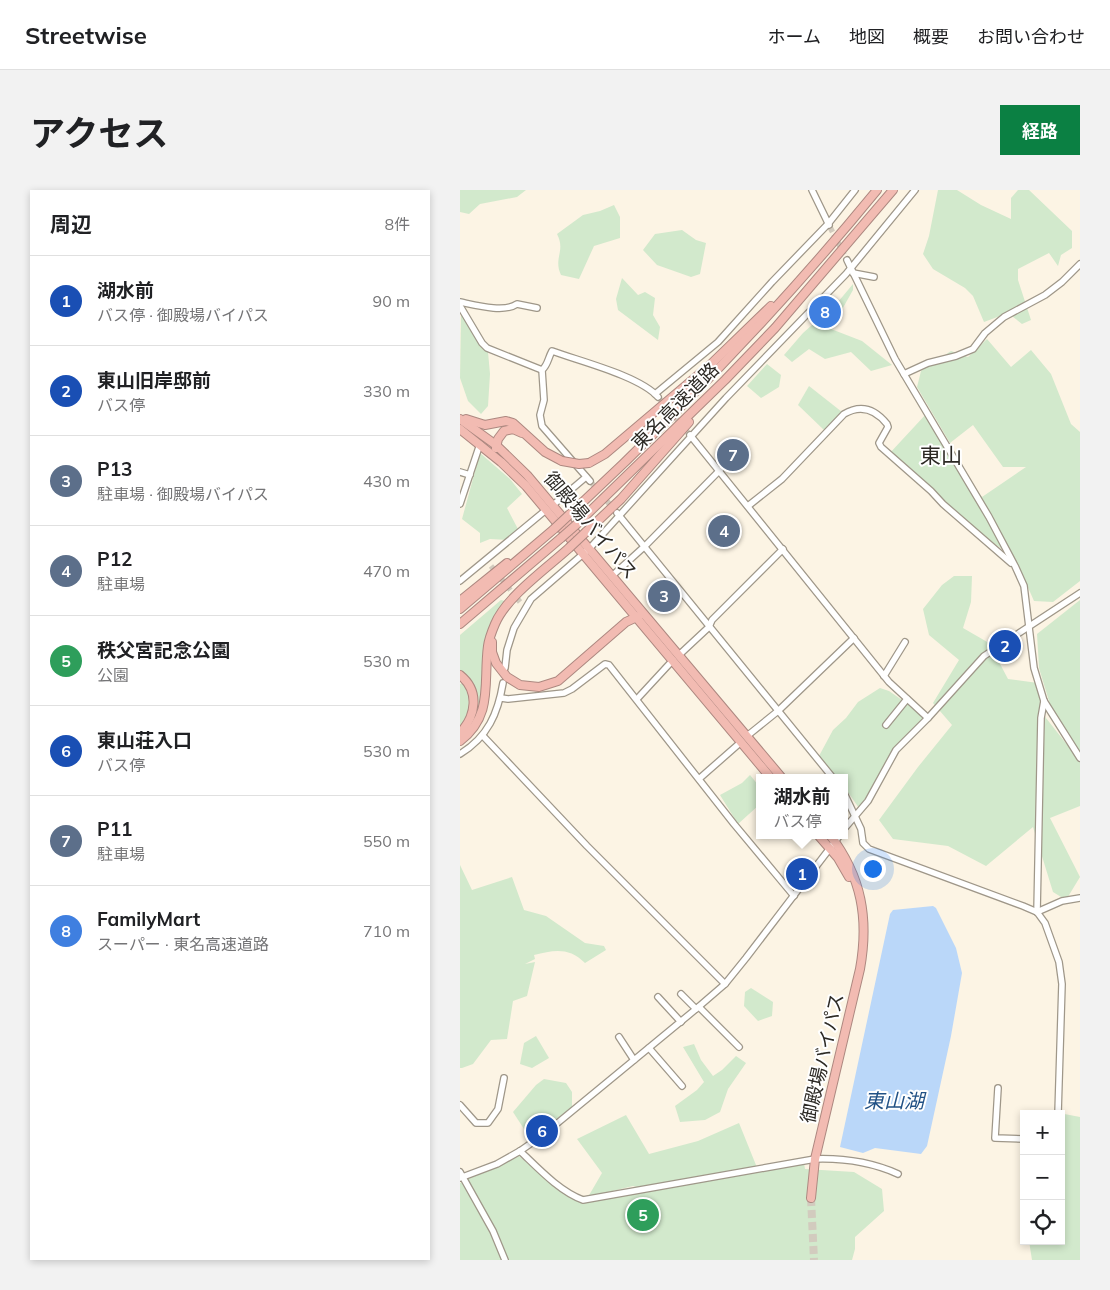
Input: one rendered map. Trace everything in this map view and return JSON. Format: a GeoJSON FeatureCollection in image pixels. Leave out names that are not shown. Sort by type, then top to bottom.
{"type":"FeatureCollection","features":[{"type":"Feature","properties":{"kind":"highway","name":"東名高速道路"},"geometry":{"type":"LineString","coordinates":[[460,609],[554,528],[716,372],[811,269],[877,190]]}},
{"type":"Feature","properties":{"kind":"highway","name":"東名高速道路"},"geometry":{"type":"LineString","coordinates":[[460,624],[577,524],[725,380],[775,328],[893,190]]}},
{"type":"Feature","properties":{"kind":"highway"},"geometry":{"type":"LineString","coordinates":[[460,418],[485,425],[510,422],[516,424],[551,456],[562,461],[579,464],[589,463],[605,454],[710,365],[811,269]]}},
{"type":"Feature","properties":{"kind":"highway"},"geometry":{"type":"LineString","coordinates":[[460,741],[474,726],[485,703],[490,635],[499,616],[510,601],[621,499],[725,380]]}},
{"type":"Feature","properties":{"kind":"highway","name":"御殿場バイパス"},"geometry":{"type":"LineString","coordinates":[[460,418],[496,446],[527,475],[584,554],[636,616],[676,658],[744,739],[778,774]]}},
{"type":"Feature","properties":{"kind":"highway"},"geometry":{"type":"LineString","coordinates":[[526,486],[498,454],[496,446],[501,433],[510,429],[518,431],[533,440]]}},
{"type":"Feature","properties":{"kind":"highway","name":"御殿場バイパス"},"geometry":{"type":"LineString","coordinates":[[460,430],[480,444],[550,508],[590,548],[647,616],[676,658]]}},
{"type":"Feature","properties":{"kind":"highway"},"geometry":{"type":"LineString","coordinates":[[460,601],[512,558],[524,555]]}},
{"type":"Feature","properties":{"kind":"highway"},"geometry":{"type":"LineString","coordinates":[[626,622],[629,614],[628,606]]}},
{"type":"Feature","properties":{"kind":"highway"},"geometry":{"type":"LineString","coordinates":[[493,630],[492,652],[500,670],[513,682],[528,687],[539,687],[558,680],[626,622],[636,616],[647,616]]}},
{"type":"Feature","properties":{"kind":"highway"},"geometry":{"type":"LineString","coordinates":[[460,675],[471,689],[474,705],[470,720],[460,733]]}},
{"type":"Feature","properties":{"kind":"highway","name":"御殿場バイパス"},"geometry":{"type":"LineString","coordinates":[[744,739],[768,774]]}},
{"type":"Feature","properties":{"kind":"highway","name":"御殿場バイパス"},"geometry":{"type":"LineString","coordinates":[[811,1198],[815,1159],[860,970],[864,940],[860,902],[833,840]]}},
{"type":"Feature","properties":{"kind":"street"},"geometry":{"type":"LineString","coordinates":[[812,190],[829,225]]}},
{"type":"Feature","properties":{"kind":"street"},"geometry":{"type":"LineString","coordinates":[[542,370],[547,366],[552,351],[636,382],[645,386],[657,396],[718,342],[772,282],[829,225],[855,190]]}},
{"type":"Feature","properties":{"kind":"street"},"geometry":{"type":"LineString","coordinates":[[505,668],[510,640],[525,608],[540,591],[590,548],[618,514],[690,435],[850,267],[915,190]]}},
{"type":"Feature","properties":{"kind":"street"},"geometry":{"type":"LineString","coordinates":[[847,260],[882,334],[989,517],[1015,566],[1024,586],[1034,668],[1044,700],[1080,758]]}},
{"type":"Feature","properties":{"kind":"street"},"geometry":{"type":"LineString","coordinates":[[904,374],[928,363],[956,356],[973,348],[1004,317],[1045,295],[1080,264]]}},
{"type":"Feature","properties":{"kind":"street"},"geometry":{"type":"LineString","coordinates":[[853,274],[874,277]]}},
{"type":"Feature","properties":{"kind":"street"},"geometry":{"type":"LineString","coordinates":[[460,304],[482,343],[487,348],[542,370]]}},
{"type":"Feature","properties":{"kind":"street"},"geometry":{"type":"LineString","coordinates":[[460,304],[512,308],[517,304],[537,308]]}},
{"type":"Feature","properties":{"kind":"street"},"geometry":{"type":"LineString","coordinates":[[460,581],[588,479],[542,426],[540,420],[544,400],[542,370]]}},
{"type":"Feature","properties":{"kind":"street"},"geometry":{"type":"LineString","coordinates":[[748,506],[782,479],[844,414],[857,408],[862,408],[876,414],[887,424],[888,427],[879,443],[881,447],[1015,566]]}},
{"type":"Feature","properties":{"kind":"street"},"geometry":{"type":"LineString","coordinates":[[690,435],[884,676],[928,718]]}},
{"type":"Feature","properties":{"kind":"street"},"geometry":{"type":"LineString","coordinates":[[460,504],[480,444]]}},
{"type":"Feature","properties":{"kind":"street"},"geometry":{"type":"LineString","coordinates":[[612,574],[645,546],[720,470]]}},
{"type":"Feature","properties":{"kind":"street"},"geometry":{"type":"LineString","coordinates":[[460,472],[470,475]]}},
{"type":"Feature","properties":{"kind":"street"},"geometry":{"type":"LineString","coordinates":[[618,514],[830,774]]}},
{"type":"Feature","properties":{"kind":"street"},"geometry":{"type":"LineString","coordinates":[[637,699],[783,549]]}},
{"type":"Feature","properties":{"kind":"street"},"geometry":{"type":"LineString","coordinates":[[486,560],[491,566]]}},
{"type":"Feature","properties":{"kind":"street"},"geometry":{"type":"LineString","coordinates":[[848,825],[868,801],[896,750],[984,656],[1080,593]]}},
{"type":"Feature","properties":{"kind":"street"},"geometry":{"type":"LineString","coordinates":[[520,602],[525,608]]}},
{"type":"Feature","properties":{"kind":"street"},"geometry":{"type":"LineString","coordinates":[[700,778],[778,711],[854,638]]}},
{"type":"Feature","properties":{"kind":"street"},"geometry":{"type":"LineString","coordinates":[[884,676],[905,642]]}},
{"type":"Feature","properties":{"kind":"street"},"geometry":{"type":"LineString","coordinates":[[501,698],[508,699],[564,693],[605,664],[609,665],[700,778],[734,824],[794,896]]}},
{"type":"Feature","properties":{"kind":"street"},"geometry":{"type":"LineString","coordinates":[[460,754],[483,736],[494,719],[501,698],[503,682]]}},
{"type":"Feature","properties":{"kind":"street"},"geometry":{"type":"LineString","coordinates":[[886,725],[907,699]]}},
{"type":"Feature","properties":{"kind":"street"},"geometry":{"type":"LineString","coordinates":[[1037,912],[1041,718],[1044,700]]}},
{"type":"Feature","properties":{"kind":"street"},"geometry":{"type":"LineString","coordinates":[[483,736],[587,846],[725,984]]}},
{"type":"Feature","properties":{"kind":"street"},"geometry":{"type":"LineString","coordinates":[[848,801],[861,828],[863,843],[869,849],[1037,912],[1045,923],[1059,962],[1062,984],[1058,1110]]}},
{"type":"Feature","properties":{"kind":"street"},"geometry":{"type":"LineString","coordinates":[[505,1260],[492,1231],[461,1175],[497,1164],[543,1135],[725,984],[794,896],[833,840]]}},
{"type":"Feature","properties":{"kind":"street"},"geometry":{"type":"LineString","coordinates":[[1037,912],[1062,901],[1080,898]]}},
{"type":"Feature","properties":{"kind":"street"},"geometry":{"type":"LineString","coordinates":[[681,994],[739,1048]]}},
{"type":"Feature","properties":{"kind":"street"},"geometry":{"type":"LineString","coordinates":[[658,997],[680,1022]]}},
{"type":"Feature","properties":{"kind":"street"},"geometry":{"type":"LineString","coordinates":[[619,1037],[634,1060]]}},
{"type":"Feature","properties":{"kind":"street"},"geometry":{"type":"LineString","coordinates":[[649,1048],[682,1086]]}},
{"type":"Feature","properties":{"kind":"street"},"geometry":{"type":"LineString","coordinates":[[461,1108],[476,1123],[488,1123],[498,1109],[504,1078]]}},
{"type":"Feature","properties":{"kind":"street"},"geometry":{"type":"LineString","coordinates":[[998,1088],[995,1138],[1020,1139]]}},
{"type":"Feature","properties":{"kind":"street"},"geometry":{"type":"LineString","coordinates":[[520,1151],[552,1180],[582,1200],[815,1159],[832,1158],[867,1162],[898,1174]]}},
{"type":"Feature","properties":{"kind":"green space"},"geometry":{"type":"Polygon","coordinates":[[[460,190],[526,190],[517,197],[480,204],[469,214],[460,212],[460,190]]]}},
{"type":"Feature","properties":{"kind":"green space"},"geometry":{"type":"Polygon","coordinates":[[[938,190],[957,190],[981,205],[1011,219],[1011,198],[1018,190],[1029,190],[1072,231],[1072,248],[1061,255],[1058,266],[1049,253],[1018,269],[1018,280],[1031,320],[1022,324],[1008,313],[984,322],[973,296],[965,288],[933,269],[923,254],[929,236],[938,190]]]}},
{"type":"Feature","properties":{"kind":"green space"},"geometry":{"type":"Polygon","coordinates":[[[614,205],[620,217],[620,238],[594,246],[579,279],[561,275],[558,264],[560,245],[557,234],[583,215],[614,205]]]}},
{"type":"Feature","properties":{"kind":"green space"},"geometry":{"type":"Polygon","coordinates":[[[682,230],[696,240],[706,243],[700,274],[691,277],[657,265],[643,250],[655,234],[682,230]]]}},
{"type":"Feature","properties":{"kind":"green space"},"geometry":{"type":"Polygon","coordinates":[[[622,278],[638,295],[645,292],[655,298],[653,315],[660,327],[658,340],[618,310],[616,299],[622,278]]]}},
{"type":"Feature","properties":{"kind":"green space"},"geometry":{"type":"Polygon","coordinates":[[[853,284],[853,290],[831,329],[862,341],[892,365],[871,371],[851,352],[825,359],[809,349],[792,362],[784,355],[803,333],[838,302],[853,284]]]}},
{"type":"Feature","properties":{"kind":"green space"},"geometry":{"type":"Polygon","coordinates":[[[461,314],[488,352],[490,374],[488,406],[481,414],[468,401],[460,378],[461,314]]]}},
{"type":"Feature","properties":{"kind":"green space"},"geometry":{"type":"Polygon","coordinates":[[[987,339],[1011,367],[1031,350],[1051,374],[1071,424],[1080,432],[1080,581],[1053,602],[1034,601],[1015,558],[969,526],[889,454],[927,413],[960,468],[982,497],[1026,467],[1003,467],[973,425],[950,443],[917,387],[921,371],[951,351],[968,357],[987,339]]]}},
{"type":"Feature","properties":{"kind":"green space"},"geometry":{"type":"Polygon","coordinates":[[[767,364],[781,375],[779,387],[761,398],[747,386],[767,364]]]}},
{"type":"Feature","properties":{"kind":"green space"},"geometry":{"type":"Polygon","coordinates":[[[809,386],[842,412],[824,430],[798,405],[809,386]]]}},
{"type":"Feature","properties":{"kind":"green space"},"geometry":{"type":"Polygon","coordinates":[[[480,453],[510,479],[522,494],[507,508],[519,531],[508,540],[490,539],[480,543],[480,533],[462,519],[480,453]]]}},
{"type":"Feature","properties":{"kind":"green space"},"geometry":{"type":"Polygon","coordinates":[[[954,576],[972,576],[971,602],[963,628],[989,643],[1008,679],[1038,683],[1042,713],[1080,761],[1080,806],[1050,818],[1080,877],[1066,900],[1053,892],[1033,827],[986,866],[948,846],[893,839],[879,820],[952,725],[933,703],[959,660],[929,635],[923,609],[942,585],[954,576]]]}},
{"type":"Feature","properties":{"kind":"green space"},"geometry":{"type":"Polygon","coordinates":[[[501,600],[505,601],[496,614],[483,701],[472,725],[474,689],[460,670],[460,635],[501,600]]]}},
{"type":"Feature","properties":{"kind":"green space"},"geometry":{"type":"Polygon","coordinates":[[[1080,600],[1080,752],[1052,711],[1039,668],[1037,634],[1080,600]]]}},
{"type":"Feature","properties":{"kind":"green space"},"geometry":{"type":"Polygon","coordinates":[[[463,683],[468,695],[469,706],[466,718],[460,728],[460,684],[463,683]]]}},
{"type":"Feature","properties":{"kind":"green space"},"geometry":{"type":"Polygon","coordinates":[[[880,688],[889,691],[925,716],[859,808],[848,792],[848,774],[834,774],[819,756],[833,730],[846,718],[858,702],[880,688]]]}},
{"type":"Feature","properties":{"kind":"green space"},"geometry":{"type":"Polygon","coordinates":[[[750,775],[756,782],[756,808],[738,824],[720,795],[742,783],[750,775]]]}},
{"type":"Feature","properties":{"kind":"green space"},"geometry":{"type":"Polygon","coordinates":[[[460,865],[472,890],[512,877],[524,910],[546,916],[585,943],[604,946],[606,950],[585,963],[573,954],[561,951],[534,955],[535,959],[525,964],[535,962],[527,996],[513,1001],[507,1039],[491,1040],[473,1064],[462,1068],[460,1068],[460,865]]]}},
{"type":"Feature","properties":{"kind":"green space"},"geometry":{"type":"Polygon","coordinates":[[[751,988],[773,1002],[772,1016],[758,1021],[744,1006],[745,992],[751,988]]]}},
{"type":"Feature","properties":{"kind":"green space"},"geometry":{"type":"Polygon","coordinates":[[[536,1036],[549,1058],[532,1068],[520,1064],[524,1043],[536,1036]]]}},
{"type":"Feature","properties":{"kind":"green space"},"geometry":{"type":"Polygon","coordinates":[[[694,1044],[701,1060],[713,1076],[736,1056],[746,1063],[728,1089],[720,1112],[705,1120],[680,1122],[675,1106],[697,1090],[704,1082],[683,1047],[694,1044]]]}},
{"type":"Feature","properties":{"kind":"green space"},"geometry":{"type":"Polygon","coordinates":[[[544,1079],[566,1083],[572,1092],[572,1108],[537,1132],[524,1129],[513,1112],[536,1085],[544,1079]]]}},
{"type":"Feature","properties":{"kind":"green space"},"geometry":{"type":"Polygon","coordinates":[[[1065,1114],[1080,1117],[1080,1260],[1032,1260],[1030,1245],[1065,1245],[1065,1114]]]}},
{"type":"Feature","properties":{"kind":"green space"},"geometry":{"type":"Polygon","coordinates":[[[626,1115],[649,1154],[698,1141],[739,1123],[758,1170],[804,1163],[805,1169],[854,1172],[882,1189],[884,1211],[855,1237],[855,1249],[852,1260],[460,1260],[460,1183],[519,1156],[551,1183],[580,1203],[650,1190],[633,1186],[588,1197],[602,1173],[577,1139],[626,1115]]]}},
{"type":"Feature","properties":{"kind":"water","name":"東山湖"},"geometry":{"type":"Polygon","coordinates":[[[933,906],[936,908],[956,948],[962,973],[951,1036],[927,1146],[921,1154],[875,1148],[863,1153],[840,1147],[890,914],[893,910],[933,906]]]}},
{"type":"Feature","properties":{"kind":"tunnel"},"geometry":{"type":"LineString","coordinates":[[830,227],[847,260]]}},
{"type":"Feature","properties":{"kind":"tunnel"},"geometry":{"type":"LineString","coordinates":[[658,397],[689,434]]}},
{"type":"Feature","properties":{"kind":"tunnel"},"geometry":{"type":"LineString","coordinates":[[590,481],[617,513]]}},
{"type":"Feature","properties":{"kind":"tunnel"},"geometry":{"type":"LineString","coordinates":[[491,566],[520,602]]}},
{"type":"Feature","properties":{"kind":"tunnel"},"geometry":{"type":"LineString","coordinates":[[811,1198],[814,1260]]}},
{"type":"Feature","properties":{"kind":"place","name":"FamilyMart"},"geometry":{"type":"Point","coordinates":[825,312]}},
{"type":"Feature","properties":{"kind":"place","name":"P11"},"geometry":{"type":"Point","coordinates":[733,455]}},
{"type":"Feature","properties":{"kind":"place","name":"P12"},"geometry":{"type":"Point","coordinates":[724,531]}},
{"type":"Feature","properties":{"kind":"place","name":"P13"},"geometry":{"type":"Point","coordinates":[664,596]}},
{"type":"Feature","properties":{"kind":"place","name":"東山旧岸邸前"},"geometry":{"type":"Point","coordinates":[1005,646]}},
{"type":"Feature","properties":{"kind":"place","name":"湖水前"},"geometry":{"type":"Point","coordinates":[802,874]}},
{"type":"Feature","properties":{"kind":"place","name":"東山荘入口"},"geometry":{"type":"Point","coordinates":[542,1131]}},
{"type":"Feature","properties":{"kind":"place","name":"秩父宮記念公園"},"geometry":{"type":"Point","coordinates":[643,1215]}},
{"type":"Feature","properties":{"kind":"district","name":"東山"},"geometry":{"type":"Point","coordinates":[941,455]}}]}
